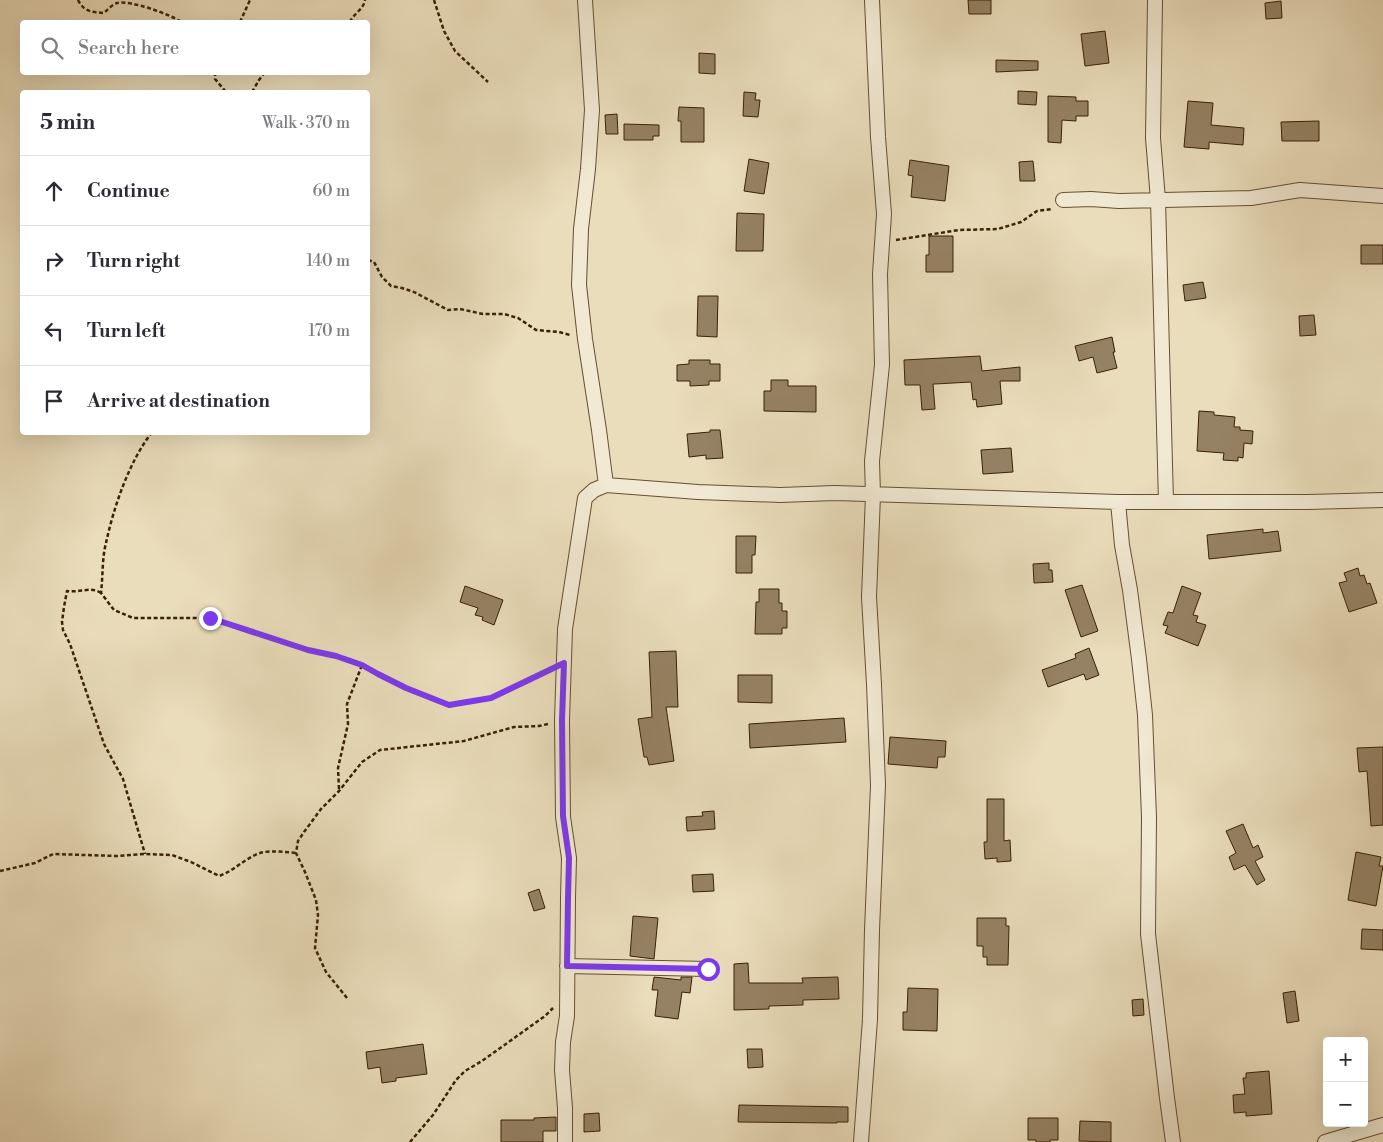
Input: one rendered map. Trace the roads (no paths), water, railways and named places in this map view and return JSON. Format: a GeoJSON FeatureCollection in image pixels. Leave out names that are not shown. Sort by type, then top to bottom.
{"type":"FeatureCollection","features":[{"type":"Feature","properties":{"kind":"street"},"geometry":{"type":"LineString","coordinates":[[586,0],[592,110],[581,230],[579,286],[606,485]]}},
{"type":"Feature","properties":{"kind":"street"},"geometry":{"type":"LineString","coordinates":[[861,1142],[870,1019],[878,785],[869,597],[873,495],[872,461],[882,365],[880,274],[884,214],[878,138],[872,0]]}},
{"type":"Feature","properties":{"kind":"street"},"geometry":{"type":"LineString","coordinates":[[1155,0],[1152,138],[1158,200],[1166,502]]}},
{"type":"Feature","properties":{"kind":"street"},"geometry":{"type":"LineString","coordinates":[[1063,200],[1119,201],[1251,198],[1300,190],[1383,196]]}},
{"type":"Feature","properties":{"kind":"street"},"geometry":{"type":"LineString","coordinates":[[565,1142],[562,1070],[563,1042],[567,1016],[569,858],[563,816],[562,720],[565,628],[585,498],[594,490],[606,485],[698,492],[780,495],[834,493],[1118,502],[1383,500]]}},
{"type":"Feature","properties":{"kind":"street"},"geometry":{"type":"LineString","coordinates":[[1118,502],[1145,715],[1148,817],[1148,934],[1173,1142]]}},
{"type":"Feature","properties":{"kind":"street"},"geometry":{"type":"LineString","coordinates":[[567,966],[708,969]]}},
{"type":"Feature","properties":{"kind":"street"},"geometry":{"type":"LineString","coordinates":[[1325,1142],[1383,1125]]}}]}
